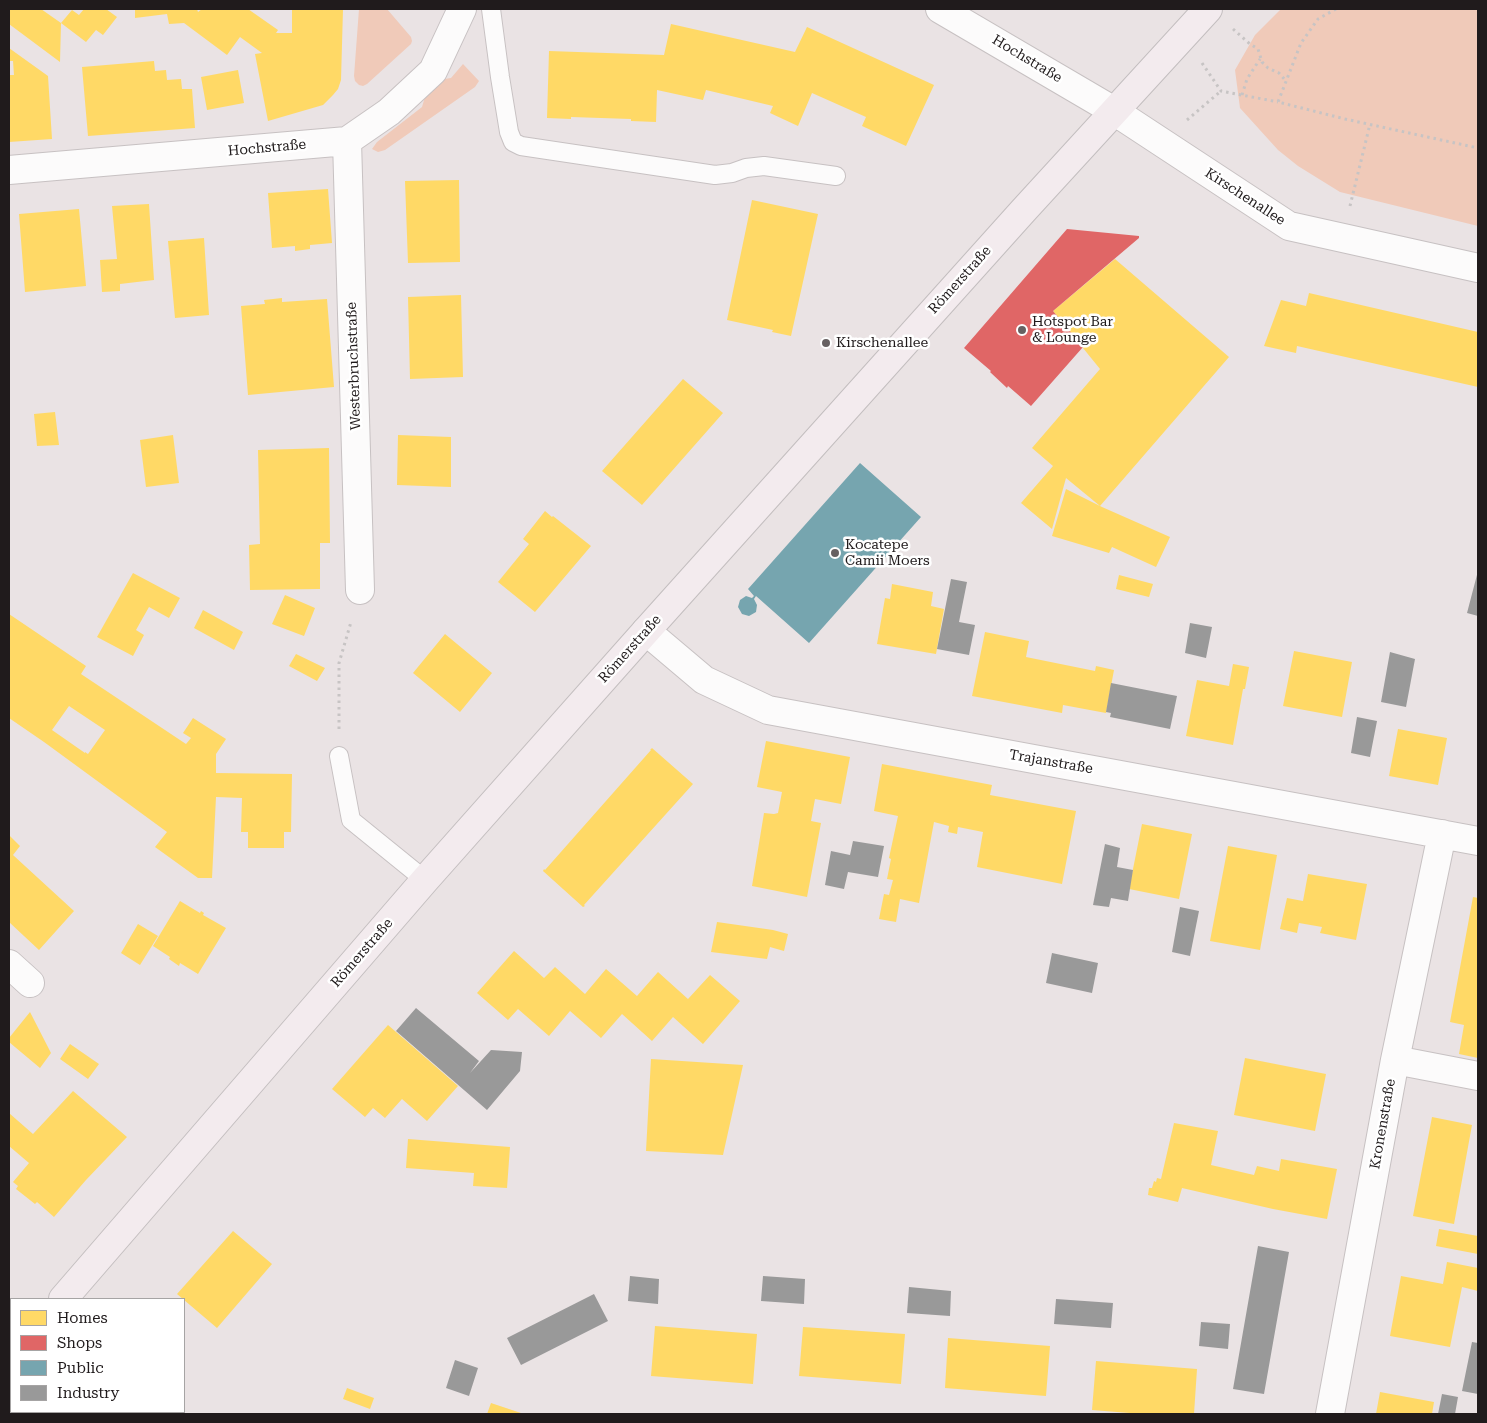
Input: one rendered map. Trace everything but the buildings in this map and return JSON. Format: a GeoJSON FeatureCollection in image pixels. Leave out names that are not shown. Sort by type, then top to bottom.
{"type":"FeatureCollection","features":[{"type":"Feature","properties":{"kind":"main road","name":"Römerstraße"},"geometry":{"type":"LineString","coordinates":[[64,1298],[425,880],[646,631],[1114,110],[1208,9]]}},
{"type":"Feature","properties":{"kind":"street","name":"Hochstraße"},"geometry":{"type":"LineString","coordinates":[[9,170],[347,141],[389,112],[433,71],[462,9]]}},
{"type":"Feature","properties":{"kind":"street","name":"Hochstraße"},"geometry":{"type":"LineString","coordinates":[[940,9],[1114,110]]}},
{"type":"Feature","properties":{"kind":"street","name":"Kirschenallee"},"geometry":{"type":"LineString","coordinates":[[1114,110],[1289,226],[1478,268]]}},
{"type":"Feature","properties":{"kind":"street","name":"Westerbruchstraße"},"geometry":{"type":"LineString","coordinates":[[347,141],[360,590]]}},
{"type":"Feature","properties":{"kind":"street","name":"Trajanstraße"},"geometry":{"type":"LineString","coordinates":[[646,631],[704,680],[768,710],[1478,841]]}},
{"type":"Feature","properties":{"kind":"street","name":"Kronenstraße"},"geometry":{"type":"LineString","coordinates":[[1330,1414],[1395,1060],[1442,834]]}},
{"type":"Feature","properties":{"kind":"street"},"geometry":{"type":"LineString","coordinates":[[9,964],[30,983]]}},
{"type":"Feature","properties":{"kind":"street"},"geometry":{"type":"LineString","coordinates":[[1395,1060],[1478,1076]]}},
{"type":"Feature","properties":{"kind":"lane"},"geometry":{"type":"LineString","coordinates":[[491,9],[509,132],[512,142],[520,146],[715,175],[764,166],[836,176]]}},
{"type":"Feature","properties":{"kind":"lane"},"geometry":{"type":"LineString","coordinates":[[339,756],[351,820],[425,880]]}},
{"type":"Feature","properties":{"kind":"path"},"geometry":{"type":"LineString","coordinates":[[1278,102],[1301,43],[1318,19],[1336,9]]}},
{"type":"Feature","properties":{"kind":"path"},"geometry":{"type":"LineString","coordinates":[[1230,26],[1258,49],[1260,58],[1268,68],[1279,73],[1286,81]]}},
{"type":"Feature","properties":{"kind":"path"},"geometry":{"type":"LineString","coordinates":[[1183,35],[1221,91],[1278,102],[1478,148]]}},
{"type":"Feature","properties":{"kind":"path"},"geometry":{"type":"LineString","coordinates":[[1242,95],[1247,79],[1260,58]]}},
{"type":"Feature","properties":{"kind":"path"},"geometry":{"type":"LineString","coordinates":[[1162,142],[1221,91]]}},
{"type":"Feature","properties":{"kind":"path"},"geometry":{"type":"LineString","coordinates":[[1343,238],[1370,124]]}},
{"type":"Feature","properties":{"kind":"path"},"geometry":{"type":"LineString","coordinates":[[339,756],[339,663],[360,590]]}},
{"type":"Feature","properties":{"kind":"shaded area"},"geometry":{"type":"Polygon","coordinates":[[[359,9],[387,9],[411,37],[412,41],[411,44],[363,86],[355,81],[354,76],[359,9]]]}},
{"type":"Feature","properties":{"kind":"shaded area"},"geometry":{"type":"Polygon","coordinates":[[[1281,9],[1478,9],[1478,226],[1340,192],[1298,166],[1278,150],[1240,108],[1235,70],[1255,35],[1281,9]]]}},
{"type":"Feature","properties":{"kind":"shaded area"},"geometry":{"type":"Polygon","coordinates":[[[463,64],[479,81],[475,87],[385,150],[378,152],[372,149],[377,142],[422,107],[425,97],[444,79],[451,78],[463,64]]]}},
{"type":"Feature","properties":{"kind":"place","name":"Hotspot Bar & Lounge"},"geometry":{"type":"Point","coordinates":[1022,330]}},
{"type":"Feature","properties":{"kind":"place","name":"Kirschenallee"},"geometry":{"type":"Point","coordinates":[826,343]}},
{"type":"Feature","properties":{"kind":"place","name":"Kocatepe Camii Moers"},"geometry":{"type":"Point","coordinates":[835,553]}}]}
